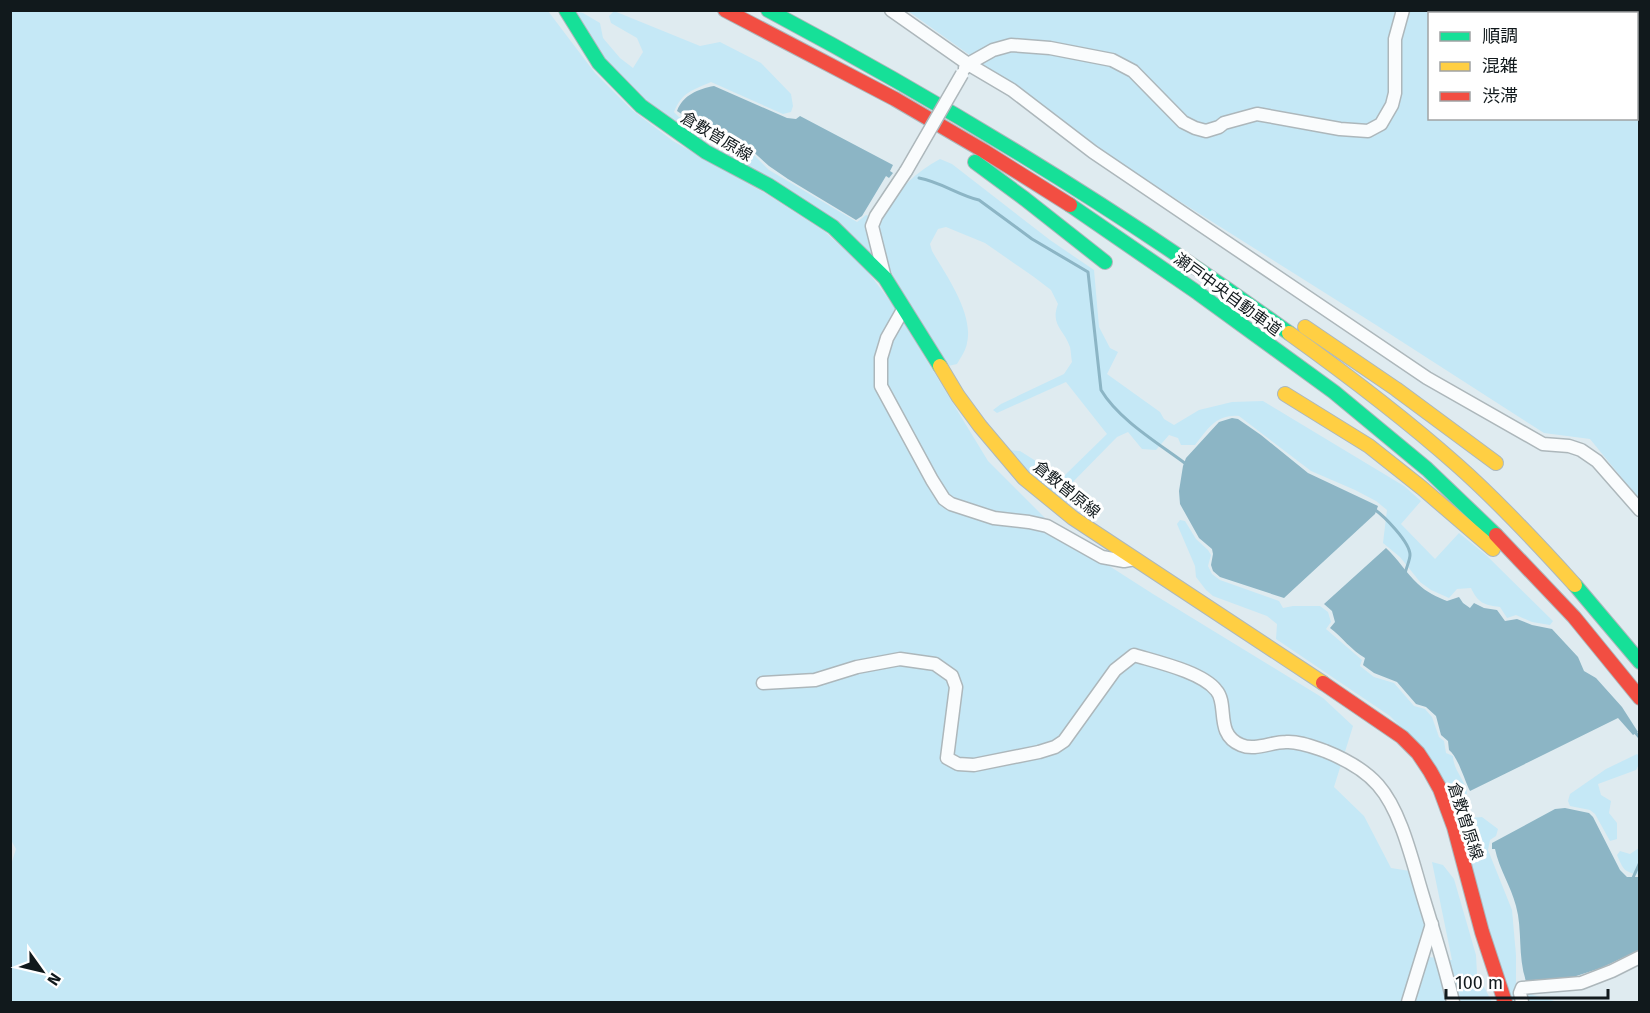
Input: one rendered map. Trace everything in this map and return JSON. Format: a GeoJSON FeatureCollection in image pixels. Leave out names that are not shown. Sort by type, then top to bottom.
{"type":"FeatureCollection","features":[{"type":"Feature","properties":{"kind":"main road","name":"倉敷曽原線"},"geometry":{"type":"LineString","coordinates":[[566,10],[599,63],[641,106],[706,152],[768,185],[833,227],[885,278],[958,396],[1003,455],[1024,478],[1065,512],[1256,638],[1402,737],[1416,750],[1431,770],[1443,794],[1486,953],[1505,1002]]}},
{"type":"Feature","properties":{"kind":"main road","name":"瀬戸中央自動車道"},"geometry":{"type":"LineString","coordinates":[[726,10],[896,100],[1075,208],[1153,260],[1293,361],[1399,445],[1466,505],[1506,544],[1580,624],[1640,698]]}},
{"type":"Feature","properties":{"kind":"main road","name":"瀬戸中央自動車道"},"geometry":{"type":"LineString","coordinates":[[768,10],[872,66],[1091,196],[1160,241],[1298,338],[1374,396],[1457,465],[1493,499],[1584,595],[1640,662]]}},
{"type":"Feature","properties":{"kind":"main road"},"geometry":{"type":"LineString","coordinates":[[896,100],[921,124],[1008,185],[1105,262]]}},
{"type":"Feature","properties":{"kind":"main road"},"geometry":{"type":"LineString","coordinates":[[1160,241],[1290,317],[1396,389],[1497,463]]}},
{"type":"Feature","properties":{"kind":"main road"},"geometry":{"type":"LineString","coordinates":[[1285,394],[1369,446],[1405,474],[1580,624]]}},
{"type":"Feature","properties":{"kind":"street"},"geometry":{"type":"LineString","coordinates":[[891,10],[965,69],[1012,90],[1093,152],[1427,378],[1543,444],[1569,446],[1581,450],[1597,461],[1640,510]]}},
{"type":"Feature","properties":{"kind":"street"},"geometry":{"type":"LineString","coordinates":[[885,278],[882,260],[873,235],[872,226],[876,216],[906,171],[965,69],[993,50],[1011,45],[1050,48],[1112,60],[1133,71],[1183,122],[1206,131],[1224,123],[1257,114],[1340,129],[1368,130],[1381,124],[1392,105],[1395,93],[1395,39],[1403,10]]}},
{"type":"Feature","properties":{"kind":"street"},"geometry":{"type":"LineString","coordinates":[[904,308],[887,338],[881,358],[881,386],[944,499],[951,504],[994,518],[1047,526],[1102,557],[1124,561],[1135,559]]}},
{"type":"Feature","properties":{"kind":"street"},"geometry":{"type":"LineString","coordinates":[[763,683],[815,680],[857,667],[900,659],[935,664],[952,676],[956,687],[947,758],[958,764],[974,765],[1039,752],[1055,747],[1064,741],[1115,670],[1134,655],[1208,681],[1219,692],[1224,725],[1230,738],[1241,745],[1257,747],[1286,742],[1307,745],[1344,759],[1371,777],[1380,787],[1391,804],[1405,837],[1445,966],[1453,1002]]}},
{"type":"Feature","properties":{"kind":"street"},"geometry":{"type":"LineString","coordinates":[[1408,1002],[1432,924]]}},
{"type":"Feature","properties":{"kind":"street"},"geometry":{"type":"LineString","coordinates":[[1522,1002],[1520,993],[1522,988],[1581,983],[1640,957]]}},
{"type":"Feature","properties":{"kind":"shaded area"},"geometry":{"type":"Polygon","coordinates":[[[421,10],[424,12],[428,10],[548,11],[595,73],[632,110],[673,141],[768,195],[824,231],[865,268],[893,305],[988,461],[1064,537],[1323,698],[1353,726],[1334,787],[1364,816],[1391,868],[1410,871],[1426,922],[1419,940],[1429,957],[1452,960],[1432,862],[1443,865],[1454,879],[1476,955],[1477,974],[1492,1002],[11,1002],[10,868],[16,849],[11,840],[11,11],[421,10]]]}},
{"type":"Feature","properties":{"kind":"shaded area"},"geometry":{"type":"Polygon","coordinates":[[[614,11],[700,46],[720,42],[761,63],[791,94],[793,106],[791,112],[783,114],[711,82],[684,96],[674,112],[679,117],[697,121],[724,134],[755,156],[769,170],[857,222],[866,215],[869,216],[868,235],[874,249],[872,253],[868,254],[753,170],[647,105],[596,50],[576,12],[583,13],[600,23],[603,38],[620,58],[633,68],[643,52],[637,38],[611,23],[609,16],[614,11]]]}},
{"type":"Feature","properties":{"kind":"shaded area"},"geometry":{"type":"Polygon","coordinates":[[[908,11],[1639,11],[1639,499],[1590,439],[1544,433],[1138,175],[908,11]]]}},
{"type":"Feature","properties":{"kind":"shaded area"},"geometry":{"type":"Polygon","coordinates":[[[714,86],[787,118],[796,119],[800,116],[893,165],[890,171],[893,173],[889,178],[886,176],[862,216],[856,220],[788,179],[725,131],[677,111],[683,101],[692,94],[714,86]]]}},
{"type":"Feature","properties":{"kind":"shaded area"},"geometry":{"type":"Polygon","coordinates":[[[940,159],[952,164],[1050,240],[1094,270],[1099,327],[1110,348],[1118,352],[1107,374],[1160,412],[1164,419],[1174,425],[1199,410],[1232,402],[1263,401],[1404,486],[1421,501],[1401,524],[1435,559],[1459,533],[1486,555],[1553,621],[1550,625],[1532,622],[1516,615],[1507,618],[1500,607],[1479,600],[1471,588],[1457,589],[1449,598],[1431,590],[1420,582],[1400,557],[1383,543],[1387,510],[1376,501],[1355,490],[1311,471],[1239,416],[1224,417],[1218,420],[1195,445],[1181,445],[1178,438],[1169,435],[1156,450],[1142,449],[1128,432],[1117,437],[1066,489],[1073,495],[1071,505],[1050,491],[1006,450],[1020,451],[1065,475],[1107,434],[1066,382],[997,413],[993,410],[1064,374],[1072,362],[1070,347],[1057,322],[1058,304],[1051,290],[985,243],[946,227],[938,229],[930,244],[932,251],[963,307],[968,332],[962,356],[957,364],[948,366],[904,295],[883,254],[878,237],[880,220],[896,195],[909,181],[940,159]]]}},
{"type":"Feature","properties":{"kind":"shaded area"},"geometry":{"type":"Polygon","coordinates":[[[1232,418],[1238,419],[1261,435],[1308,473],[1378,506],[1375,514],[1284,598],[1220,577],[1213,571],[1212,549],[1199,538],[1180,504],[1179,491],[1186,458],[1219,422],[1232,418]]]}},
{"type":"Feature","properties":{"kind":"shaded area"},"geometry":{"type":"Polygon","coordinates":[[[1180,520],[1185,521],[1196,539],[1208,550],[1211,555],[1208,566],[1212,574],[1220,580],[1279,601],[1283,608],[1320,606],[1328,612],[1331,622],[1326,629],[1362,660],[1360,666],[1374,677],[1394,683],[1414,706],[1425,709],[1432,717],[1439,737],[1444,741],[1446,753],[1453,756],[1455,766],[1466,789],[1464,802],[1455,806],[1411,737],[1390,716],[1276,639],[1277,624],[1267,616],[1213,596],[1206,590],[1196,577],[1195,566],[1177,524],[1180,520]]]}},
{"type":"Feature","properties":{"kind":"shaded area"},"geometry":{"type":"Polygon","coordinates":[[[1386,548],[1418,584],[1436,596],[1447,601],[1459,597],[1470,608],[1474,603],[1484,608],[1497,610],[1505,621],[1517,619],[1552,629],[1578,657],[1584,671],[1596,678],[1622,707],[1638,732],[1633,735],[1618,718],[1470,791],[1458,763],[1449,750],[1448,741],[1441,735],[1436,716],[1426,707],[1416,704],[1397,682],[1374,673],[1363,665],[1365,658],[1330,628],[1335,622],[1332,611],[1324,604],[1386,548]]]}},
{"type":"Feature","properties":{"kind":"shaded area"},"geometry":{"type":"Polygon","coordinates":[[[1637,754],[1639,764],[1636,770],[1598,784],[1601,795],[1611,801],[1609,813],[1617,823],[1617,839],[1610,841],[1595,814],[1590,810],[1570,806],[1568,801],[1570,794],[1606,769],[1637,754]]]}},
{"type":"Feature","properties":{"kind":"shaded area"},"geometry":{"type":"Polygon","coordinates":[[[1565,808],[1589,813],[1620,870],[1627,877],[1639,877],[1639,950],[1601,968],[1570,978],[1534,980],[1534,983],[1527,984],[1522,964],[1516,906],[1495,849],[1492,849],[1492,843],[1555,809],[1565,808]]]}},
{"type":"Feature","properties":{"kind":"shaded area"},"geometry":{"type":"Polygon","coordinates":[[[1482,817],[1498,829],[1496,836],[1490,840],[1488,850],[1512,910],[1516,983],[1533,995],[1558,1002],[1512,1002],[1494,956],[1462,827],[1469,818],[1482,817]]]}},
{"type":"Feature","properties":{"kind":"shaded area"},"geometry":{"type":"Polygon","coordinates":[[[1639,848],[1639,875],[1625,869],[1617,855],[1620,851],[1630,854],[1639,848]]]}},
{"type":"Feature","properties":{"kind":"waterway"},"geometry":{"type":"LineString","coordinates":[[919,178],[979,200],[1032,239],[1088,272],[1101,390],[1128,421],[1186,464]]}},
{"type":"Feature","properties":{"kind":"waterway"},"geometry":{"type":"LineString","coordinates":[[1374,509],[1406,543],[1410,557],[1405,574]]}},
{"type":"Feature","properties":{"kind":"waterway"},"geometry":{"type":"LineString","coordinates":[[1634,731],[1640,738]]}},
{"type":"Feature","properties":{"kind":"waterway"},"geometry":{"type":"LineString","coordinates":[[1632,880],[1640,862]]}},
{"type":"Feature","properties":{"kind":"traffic: fast"},"geometry":{"type":"LineString","coordinates":[[566,10],[599,63],[641,106],[706,152],[768,185],[833,227],[885,278],[940,366]]}},
{"type":"Feature","properties":{"kind":"traffic: fast"},"geometry":{"type":"LineString","coordinates":[[768,10],[903,84],[1034,162],[1163,245],[1289,333]]}},
{"type":"Feature","properties":{"kind":"traffic: fast"},"geometry":{"type":"LineString","coordinates":[[975,162],[1105,262]]}},
{"type":"Feature","properties":{"kind":"traffic: fast"},"geometry":{"type":"LineString","coordinates":[[1070,205],[1198,293],[1334,392],[1427,469],[1496,535]]}},
{"type":"Feature","properties":{"kind":"traffic: fast"},"geometry":{"type":"LineString","coordinates":[[1575,585],[1640,662]]}},
{"type":"Feature","properties":{"kind":"traffic: slow"},"geometry":{"type":"LineString","coordinates":[[1305,327],[1396,389],[1496,463]]}},
{"type":"Feature","properties":{"kind":"traffic: slow"},"geometry":{"type":"LineString","coordinates":[[1289,333],[1374,396],[1456,464],[1517,523],[1575,585]]}},
{"type":"Feature","properties":{"kind":"traffic: slow"},"geometry":{"type":"LineString","coordinates":[[940,366],[980,426],[1024,478],[1073,518],[1323,683]]}},
{"type":"Feature","properties":{"kind":"traffic: slow"},"geometry":{"type":"LineString","coordinates":[[1285,394],[1369,446],[1493,549]]}},
{"type":"Feature","properties":{"kind":"traffic: jam"},"geometry":{"type":"LineString","coordinates":[[725,10],[895,99],[1070,205]]}},
{"type":"Feature","properties":{"kind":"traffic: jam"},"geometry":{"type":"LineString","coordinates":[[1496,535],[1574,617],[1640,698]]}},
{"type":"Feature","properties":{"kind":"traffic: jam"},"geometry":{"type":"LineString","coordinates":[[1323,683],[1402,737],[1418,753],[1430,771],[1440,789],[1454,827],[1482,932],[1505,1002]]}}]}
